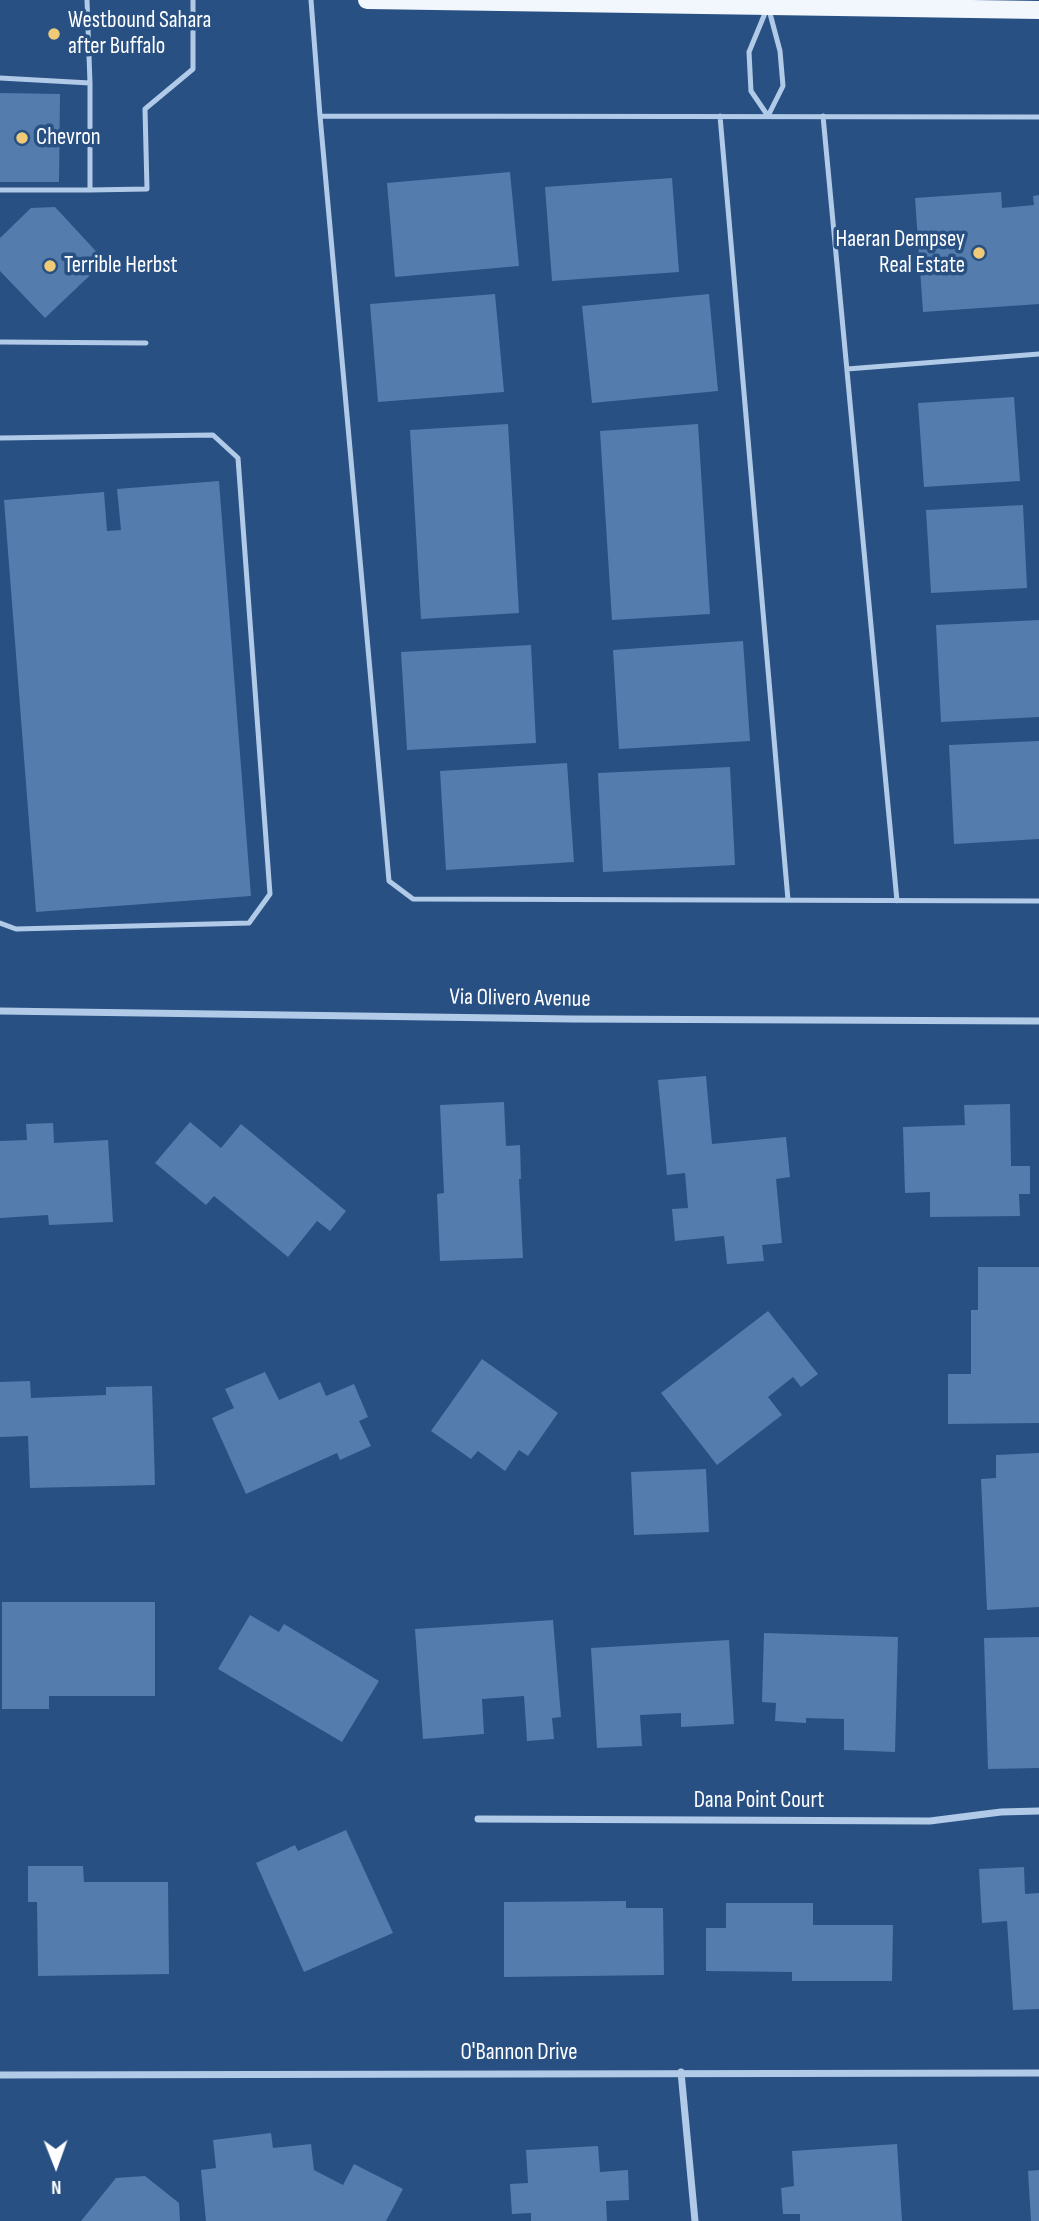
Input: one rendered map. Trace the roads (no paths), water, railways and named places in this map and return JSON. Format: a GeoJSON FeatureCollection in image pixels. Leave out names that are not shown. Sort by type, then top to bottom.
{"type":"FeatureCollection","features":[{"type":"Feature","properties":{"kind":"main road"},"geometry":{"type":"LineString","coordinates":[[367,0],[769,3],[1039,10]]}},
{"type":"Feature","properties":{"kind":"street","name":"Via Olivero Avenue"},"geometry":{"type":"LineString","coordinates":[[0,1011],[1039,1021]]}},
{"type":"Feature","properties":{"kind":"street","name":"Dana Point Court"},"geometry":{"type":"LineString","coordinates":[[478,1819],[930,1821],[1001,1812],[1039,1811]]}},
{"type":"Feature","properties":{"kind":"street"},"geometry":{"type":"LineString","coordinates":[[681,2072],[695,2221]]}},
{"type":"Feature","properties":{"kind":"street","name":"O'Bannon Drive"},"geometry":{"type":"LineString","coordinates":[[0,2075],[1039,2073]]}},
{"type":"Feature","properties":{"kind":"lane"},"geometry":{"type":"LineString","coordinates":[[87,0],[90,190]]}},
{"type":"Feature","properties":{"kind":"lane"},"geometry":{"type":"LineString","coordinates":[[0,190],[148,189],[145,108],[193,69],[193,0]]}},
{"type":"Feature","properties":{"kind":"lane"},"geometry":{"type":"LineString","coordinates":[[311,0],[389,881],[414,899],[1039,901]]}},
{"type":"Feature","properties":{"kind":"lane"},"geometry":{"type":"LineString","coordinates":[[768,116],[751,91],[749,52],[769,3]]}},
{"type":"Feature","properties":{"kind":"lane"},"geometry":{"type":"LineString","coordinates":[[768,116],[783,86],[780,51],[769,3]]}},
{"type":"Feature","properties":{"kind":"lane"},"geometry":{"type":"LineString","coordinates":[[0,78],[90,83]]}},
{"type":"Feature","properties":{"kind":"lane"},"geometry":{"type":"LineString","coordinates":[[320,116],[1039,117]]}},
{"type":"Feature","properties":{"kind":"lane"},"geometry":{"type":"LineString","coordinates":[[720,116],[788,900]]}},
{"type":"Feature","properties":{"kind":"lane"},"geometry":{"type":"LineString","coordinates":[[823,116],[897,901]]}},
{"type":"Feature","properties":{"kind":"lane"},"geometry":{"type":"LineString","coordinates":[[0,342],[146,343]]}},
{"type":"Feature","properties":{"kind":"lane"},"geometry":{"type":"LineString","coordinates":[[846,369],[1039,354]]}},
{"type":"Feature","properties":{"kind":"lane"},"geometry":{"type":"LineString","coordinates":[[0,438],[213,435],[238,458],[270,894],[249,923],[16,929],[0,923]]}},
{"type":"Feature","properties":{"kind":"place","name":"Westbound Sahara after Buffalo"},"geometry":{"type":"Point","coordinates":[54,34]}},
{"type":"Feature","properties":{"kind":"place","name":"Chevron"},"geometry":{"type":"Point","coordinates":[22,138]}},
{"type":"Feature","properties":{"kind":"place","name":"Haeran Dempsey Real Estate"},"geometry":{"type":"Point","coordinates":[979,253]}},
{"type":"Feature","properties":{"kind":"place","name":"Terrible Herbst"},"geometry":{"type":"Point","coordinates":[50,266]}}]}
